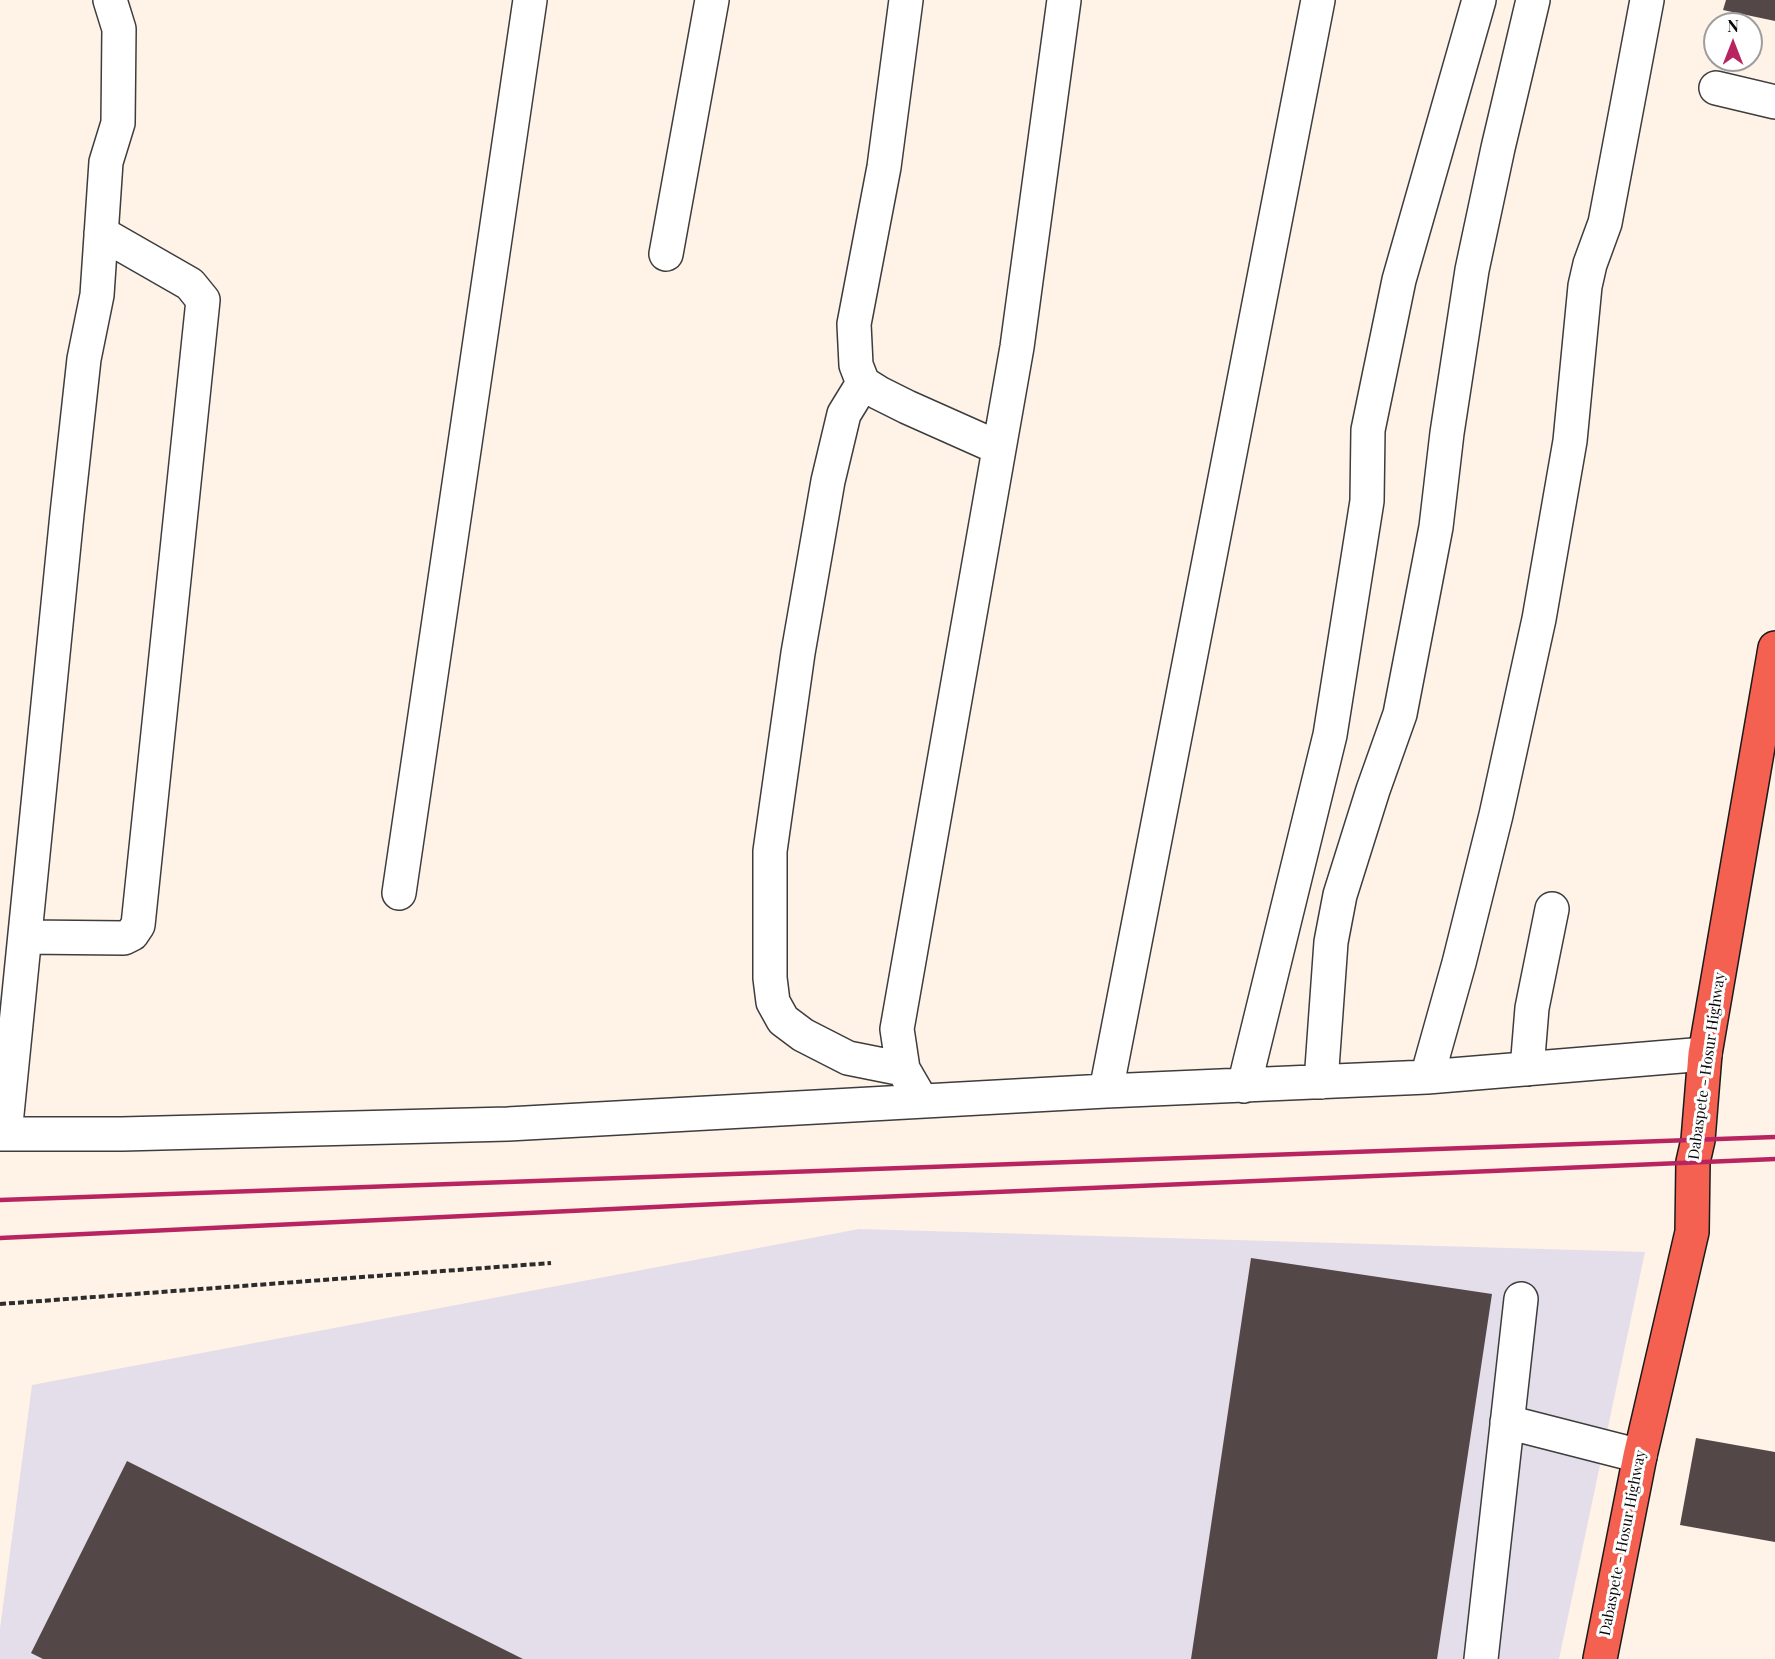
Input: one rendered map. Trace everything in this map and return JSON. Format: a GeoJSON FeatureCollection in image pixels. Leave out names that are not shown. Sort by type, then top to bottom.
{"type":"FeatureCollection","features":[{"type":"Feature","properties":{"kind":"highway","name":"Dabaspete - Hosur Highway"},"geometry":{"type":"LineString","coordinates":[[1600,1659],[1640,1456],[1692,1232],[1693,1162],[1698,1140],[1705,1054],[1775,648]]}},
{"type":"Feature","properties":{"kind":"street"},"geometry":{"type":"LineString","coordinates":[[110,0],[119,29],[118,123],[106,162],[97,295],[84,359],[3,1134],[122,1134],[508,1124],[1106,1090],[1427,1077],[1705,1054]]}},
{"type":"Feature","properties":{"kind":"street"},"geometry":{"type":"LineString","coordinates":[[399,892],[530,0]]}},
{"type":"Feature","properties":{"kind":"street"},"geometry":{"type":"LineString","coordinates":[[666,254],[712,0]]}},
{"type":"Feature","properties":{"kind":"street"},"geometry":{"type":"LineString","coordinates":[[906,0],[884,167],[854,324],[856,365],[863,383],[907,407],[999,448]]}},
{"type":"Feature","properties":{"kind":"street"},"geometry":{"type":"LineString","coordinates":[[921,1100],[903,1069],[897,1029],[1017,347],[1064,0]]}},
{"type":"Feature","properties":{"kind":"street"},"geometry":{"type":"LineString","coordinates":[[1106,1090],[1318,0]]}},
{"type":"Feature","properties":{"kind":"street"},"geometry":{"type":"LineString","coordinates":[[1244,1086],[1330,735],[1367,501],[1368,430],[1399,280],[1479,0]]}},
{"type":"Feature","properties":{"kind":"street"},"geometry":{"type":"LineString","coordinates":[[1321,1082],[1331,942],[1336,914],[1373,790],[1400,714],[1436,527],[1447,433],[1472,270],[1497,148],[1533,0]]}},
{"type":"Feature","properties":{"kind":"street"},"geometry":{"type":"LineString","coordinates":[[1427,1077],[1459,963],[1496,815],[1539,619],[1570,441],[1585,286],[1590,264],[1605,223],[1647,0]]}},
{"type":"Feature","properties":{"kind":"street"},"geometry":{"type":"LineString","coordinates":[[1716,88],[1775,102]]}},
{"type":"Feature","properties":{"kind":"street"},"geometry":{"type":"LineString","coordinates":[[25,937],[124,938],[132,934],[138,926],[140,914],[203,300],[190,284],[100,233]]}},
{"type":"Feature","properties":{"kind":"street"},"geometry":{"type":"LineString","coordinates":[[863,383],[844,414],[828,481],[798,653],[770,851],[770,978],[774,1002],[783,1020],[803,1035],[848,1058],[903,1069]]}},
{"type":"Feature","properties":{"kind":"street"},"geometry":{"type":"LineString","coordinates":[[1527,1069],[1532,1008],[1552,909]]}},
{"type":"Feature","properties":{"kind":"street"},"geometry":{"type":"LineString","coordinates":[[1481,1659],[1521,1299]]}},
{"type":"Feature","properties":{"kind":"street"},"geometry":{"type":"LineString","coordinates":[[1507,1422],[1640,1456]]}},
{"type":"Feature","properties":{"kind":"path"},"geometry":{"type":"LineString","coordinates":[[0,1304],[551,1263]]}},
{"type":"Feature","properties":{"kind":"shaded area"},"geometry":{"type":"Polygon","coordinates":[[[859,1229],[1645,1252],[1559,1659],[0,1659],[0,1629],[32,1385],[859,1229]]]}},
{"type":"Feature","properties":{"kind":"building"},"geometry":{"type":"Polygon","coordinates":[[[1726,0],[1775,0],[1775,21],[1763,18],[1763,12],[1723,10],[1726,0]]]}},
{"type":"Feature","properties":{"kind":"building"},"geometry":{"type":"Polygon","coordinates":[[[1251,1258],[1492,1294],[1437,1659],[1191,1659],[1251,1258]]]}},
{"type":"Feature","properties":{"kind":"building"},"geometry":{"type":"Polygon","coordinates":[[[1696,1438],[1775,1452],[1775,1542],[1680,1525],[1696,1438]]]}},
{"type":"Feature","properties":{"kind":"building"},"geometry":{"type":"Polygon","coordinates":[[[127,1461],[523,1659],[43,1659],[31,1653],[127,1461]]]}},
{"type":"Feature","properties":{"kind":"railway"},"geometry":{"type":"LineString","coordinates":[[0,1200],[1775,1137]]}},
{"type":"Feature","properties":{"kind":"railway"},"geometry":{"type":"LineString","coordinates":[[0,1238],[760,1202],[1775,1159]]}}]}
